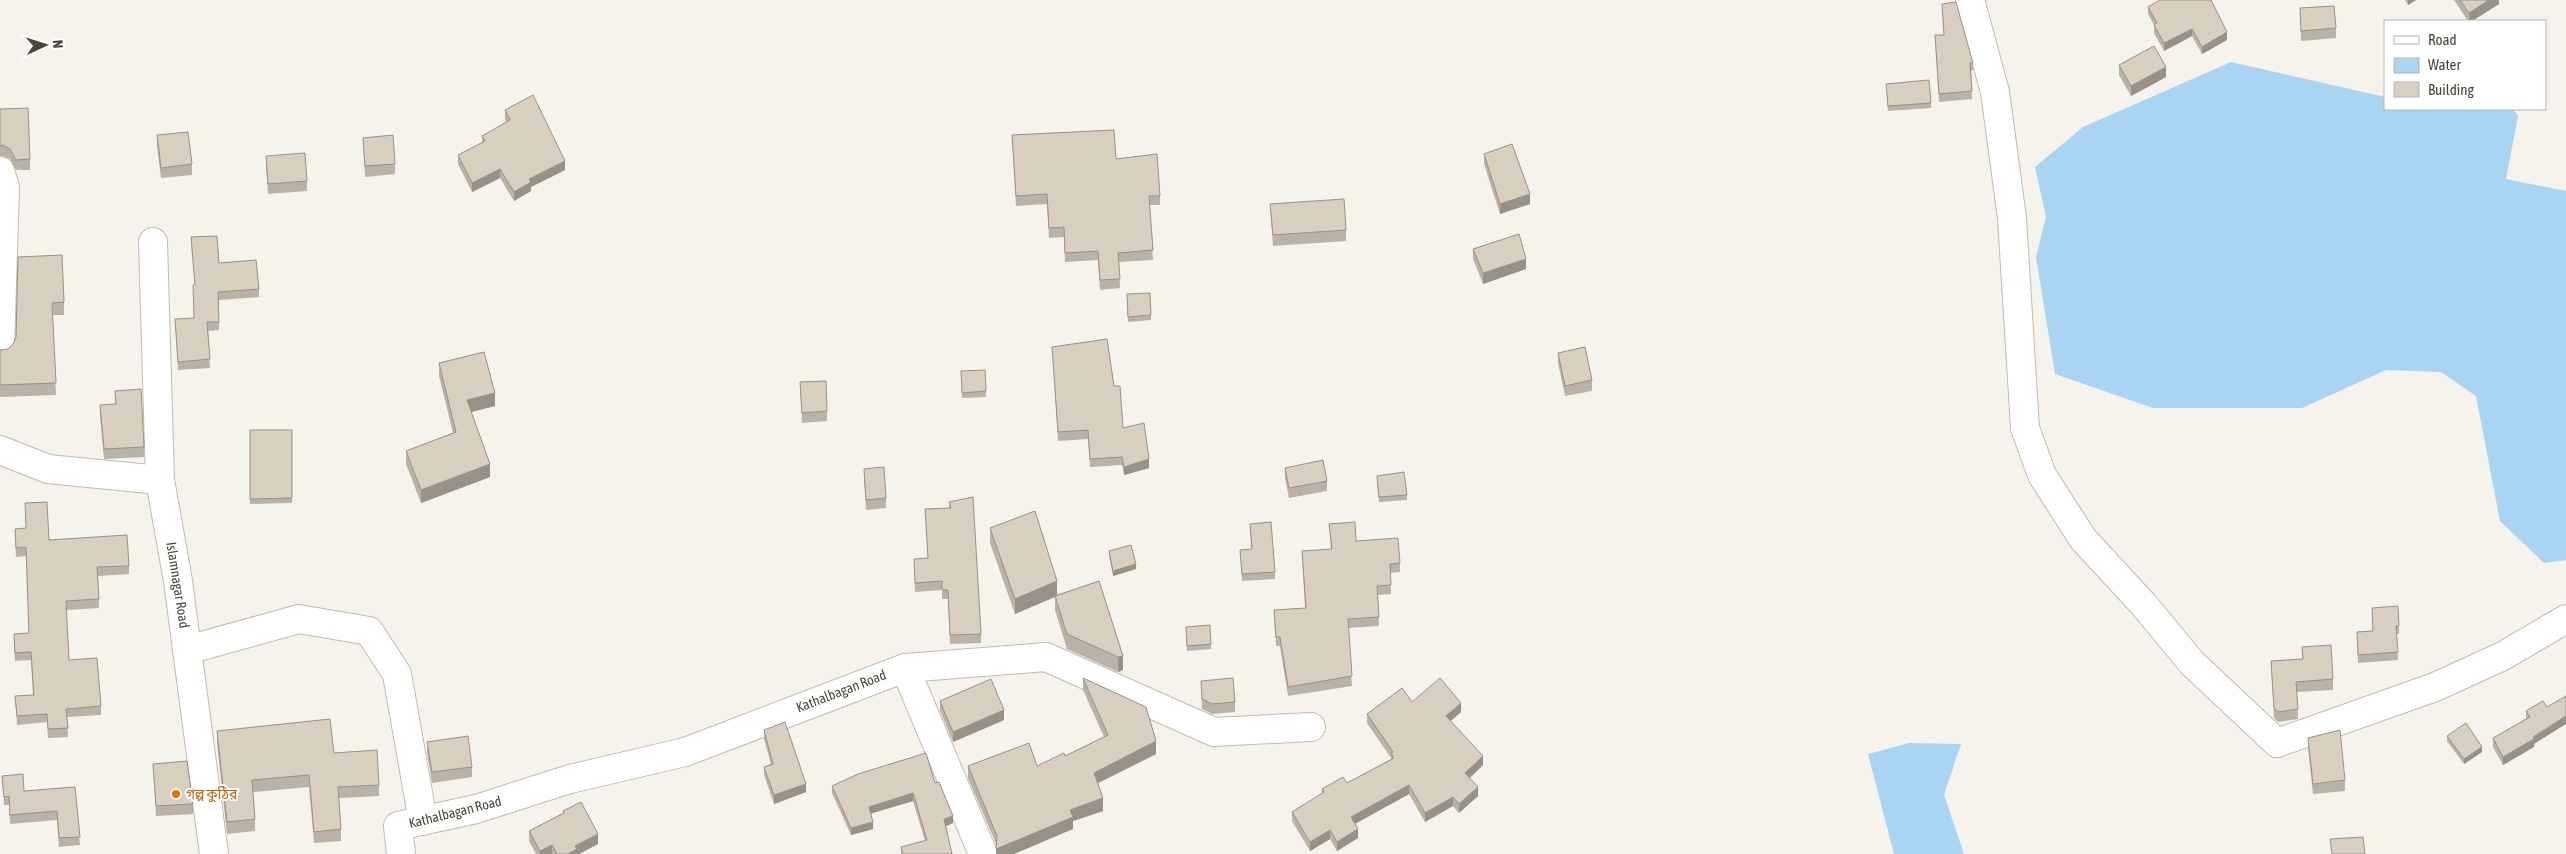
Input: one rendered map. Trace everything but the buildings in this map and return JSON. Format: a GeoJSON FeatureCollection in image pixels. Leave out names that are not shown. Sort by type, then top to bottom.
{"type":"FeatureCollection","features":[{"type":"Feature","properties":{"kind":"street"},"geometry":{"type":"LineString","coordinates":[[1970,0],[1995,92],[2011,208],[2025,428],[2042,475],[2083,539],[2144,605],[2192,663],[2277,743],[2435,687],[2503,656],[2566,619]]}},
{"type":"Feature","properties":{"kind":"street"},"geometry":{"type":"LineString","coordinates":[[0,170],[5,187],[0,348]]}},
{"type":"Feature","properties":{"kind":"street","name":"Islamnagar Road"},"geometry":{"type":"LineString","coordinates":[[153,242],[160,480],[187,650],[214,854]]}},
{"type":"Feature","properties":{"kind":"street"},"geometry":{"type":"LineString","coordinates":[[0,450],[48,469],[160,480]]}},
{"type":"Feature","properties":{"kind":"street"},"geometry":{"type":"LineString","coordinates":[[187,650],[300,620],[369,631],[397,674],[423,821]]}},
{"type":"Feature","properties":{"kind":"street","name":"Kathalbagan Road"},"geometry":{"type":"LineString","coordinates":[[400,854],[398,826],[476,808],[570,779],[685,752],[905,668],[1046,657],[1214,732],[1311,727]]}},
{"type":"Feature","properties":{"kind":"street"},"geometry":{"type":"LineString","coordinates":[[905,668],[983,854]]}},
{"type":"Feature","properties":{"kind":"water"},"geometry":{"type":"Polygon","coordinates":[[[2231,62],[2384,97],[2384,110],[2514,110],[2518,116],[2506,179],[2566,191],[2566,560],[2544,563],[2500,521],[2476,396],[2441,372],[2386,370],[2302,408],[2153,408],[2055,374],[2036,257],[2046,217],[2035,167],[2083,127],[2231,62]]]}},
{"type":"Feature","properties":{"kind":"water"},"geometry":{"type":"Polygon","coordinates":[[[1909,743],[1961,744],[1944,795],[1964,854],[1894,854],[1868,754],[1909,743]]]}},
{"type":"Feature","properties":{"kind":"place","name":"গল্প কুঠির"},"geometry":{"type":"Point","coordinates":[176,794]}}]}
